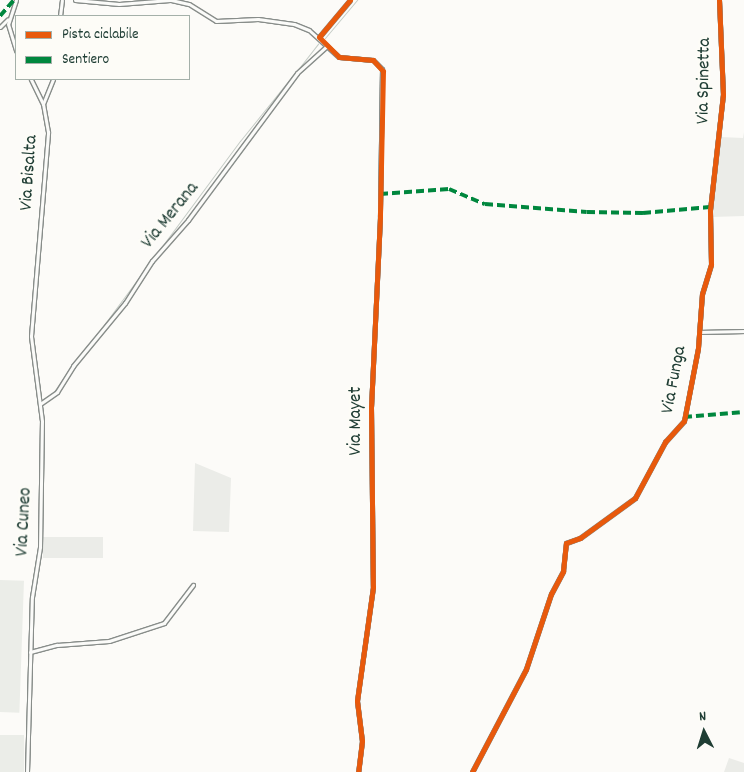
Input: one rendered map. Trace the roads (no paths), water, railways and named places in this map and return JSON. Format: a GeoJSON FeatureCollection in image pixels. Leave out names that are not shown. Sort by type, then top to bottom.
{"type":"FeatureCollection","features":[{"type":"Feature","properties":{"kind":"street"},"geometry":{"type":"LineString","coordinates":[[0,27],[8,18],[16,0]]}},
{"type":"Feature","properties":{"kind":"street"},"geometry":{"type":"LineString","coordinates":[[60,15],[62,0]]}},
{"type":"Feature","properties":{"kind":"street"},"geometry":{"type":"LineString","coordinates":[[75,0],[120,4],[170,0],[189,4],[216,21],[258,19],[285,22],[304,27],[319,37],[327,46]]}},
{"type":"Feature","properties":{"kind":"street"},"geometry":{"type":"LineString","coordinates":[[319,37],[350,0]]}},
{"type":"Feature","properties":{"kind":"street","name":"Via Spinetta"},"geometry":{"type":"LineString","coordinates":[[716,162],[723,95],[719,0]]}},
{"type":"Feature","properties":{"kind":"street"},"geometry":{"type":"LineString","coordinates":[[8,18],[9,34],[15,49]]}},
{"type":"Feature","properties":{"kind":"street","name":"Via Mayet"},"geometry":{"type":"LineString","coordinates":[[327,46],[340,57],[373,60],[382,68],[380,217],[370,407],[373,587],[357,701],[362,731],[358,772]]}},
{"type":"Feature","properties":{"kind":"street","name":"Via Merana"},"geometry":{"type":"LineString","coordinates":[[40,404],[57,392],[73,366],[125,303],[152,261],[188,220],[297,73],[327,46]]}},
{"type":"Feature","properties":{"kind":"street","name":"Via Bisalta"},"geometry":{"type":"LineString","coordinates":[[31,80],[43,104],[48,132],[36,273]]}},
{"type":"Feature","properties":{"kind":"street"},"geometry":{"type":"LineString","coordinates":[[43,104],[53,80]]}},
{"type":"Feature","properties":{"kind":"street","name":"Via Funga"},"geometry":{"type":"LineString","coordinates":[[472,772],[526,669],[551,594],[563,571],[566,543],[580,538],[635,498],[665,442],[682,424],[699,332],[700,303],[711,264],[710,210],[716,162]]}},
{"type":"Feature","properties":{"kind":"street","name":"Via Cuneo"},"geometry":{"type":"LineString","coordinates":[[27,772],[32,597],[40,539],[40,404],[31,344],[36,273]]}},
{"type":"Feature","properties":{"kind":"street"},"geometry":{"type":"LineString","coordinates":[[699,332],[744,331]]}},
{"type":"Feature","properties":{"kind":"street"},"geometry":{"type":"LineString","coordinates":[[30,652],[57,645],[109,641],[164,623],[193,585]]}},
{"type":"Feature","properties":{"kind":"waterway"},"geometry":{"type":"LineString","coordinates":[[325,38],[357,0]]}},
{"type":"Feature","properties":{"kind":"waterway"},"geometry":{"type":"LineString","coordinates":[[296,72],[318,44]]}},
{"type":"Feature","properties":{"kind":"waterway"},"geometry":{"type":"LineString","coordinates":[[89,345],[240,141],[293,75]]}},
{"type":"Feature","properties":{"kind":"waterway"},"geometry":{"type":"LineString","coordinates":[[53,393],[78,357]]}}]}
